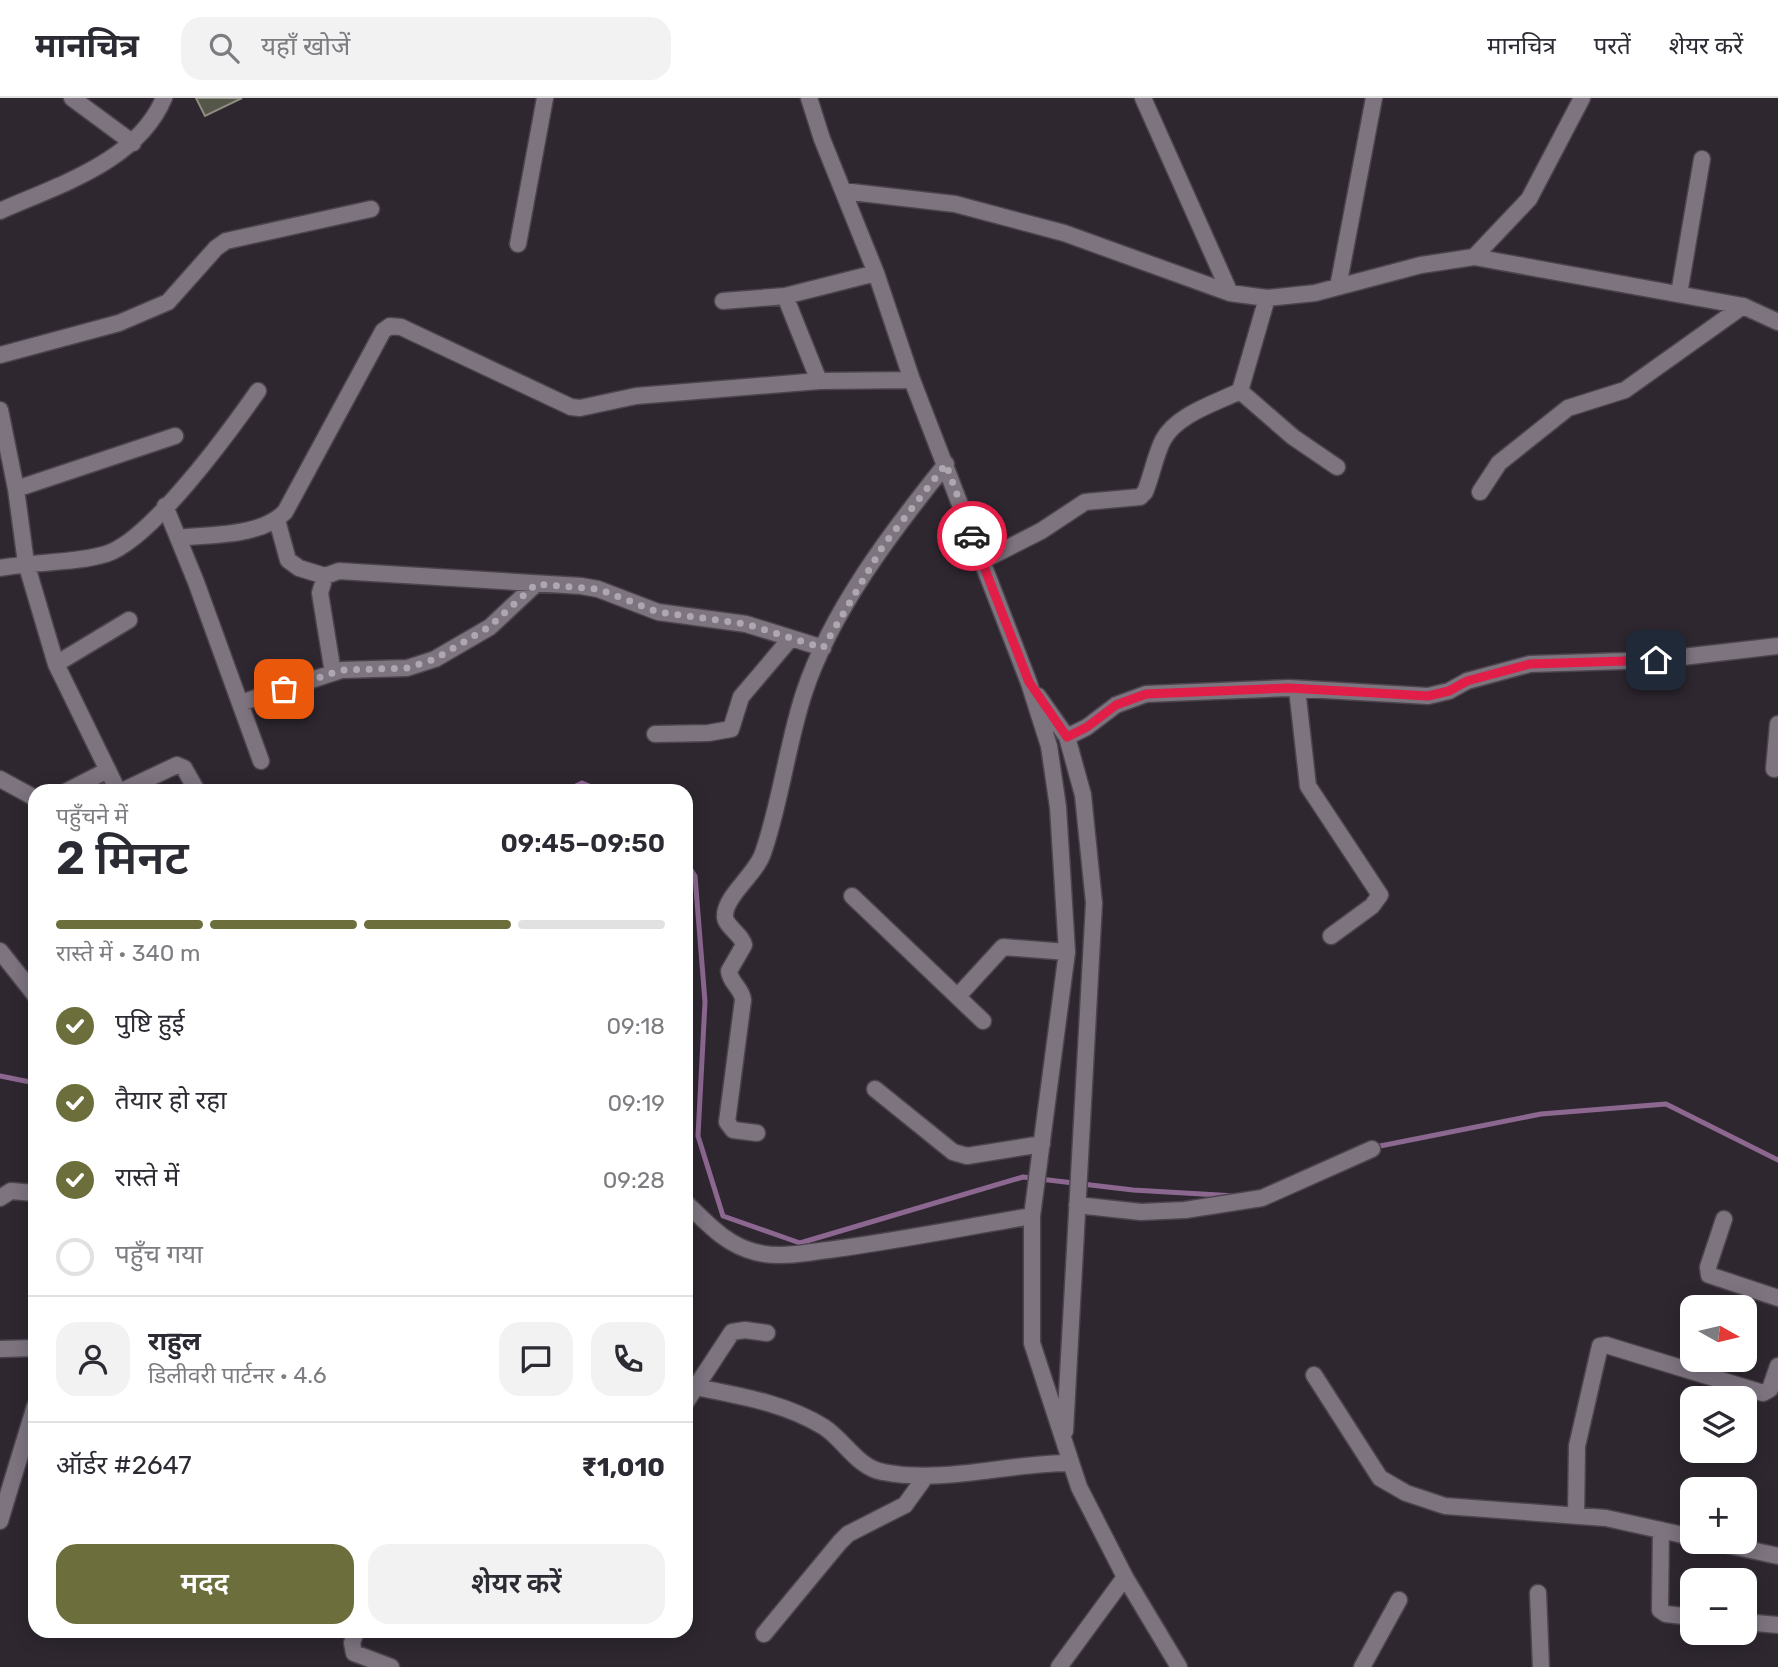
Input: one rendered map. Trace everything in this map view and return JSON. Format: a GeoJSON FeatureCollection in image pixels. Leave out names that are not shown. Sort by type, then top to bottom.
{"type":"FeatureCollection","features":[{"type":"Feature","properties":{"kind":"street"},"geometry":{"type":"LineString","coordinates":[[72,98],[133,143]]}},
{"type":"Feature","properties":{"kind":"street"},"geometry":{"type":"LineString","coordinates":[[0,211],[80,176],[133,143],[164,98]]}},
{"type":"Feature","properties":{"kind":"street"},"geometry":{"type":"LineString","coordinates":[[518,244],[545,98]]}},
{"type":"Feature","properties":{"kind":"street"},"geometry":{"type":"LineString","coordinates":[[809,98],[876,273],[912,380],[1029,682],[1049,746],[1058,807],[1067,952],[1032,1216],[1032,1343],[1083,1496],[1125,1577],[1178,1667]]}},
{"type":"Feature","properties":{"kind":"street"},"geometry":{"type":"LineString","coordinates":[[1143,98],[1230,292]]}},
{"type":"Feature","properties":{"kind":"street"},"geometry":{"type":"LineString","coordinates":[[1338,287],[1374,98]]}},
{"type":"Feature","properties":{"kind":"street"},"geometry":{"type":"LineString","coordinates":[[1474,257],[1529,199],[1582,98]]}},
{"type":"Feature","properties":{"kind":"street"},"geometry":{"type":"LineString","coordinates":[[1679,294],[1702,159]]}},
{"type":"Feature","properties":{"kind":"street"},"geometry":{"type":"LineString","coordinates":[[844,191],[955,204],[1064,233],[1230,292],[1267,298],[1315,293],[1450,259],[1474,257],[1742,306],[1778,322]]}},
{"type":"Feature","properties":{"kind":"street"},"geometry":{"type":"LineString","coordinates":[[0,355],[120,323],[168,302],[216,248],[226,241],[371,209]]}},
{"type":"Feature","properties":{"kind":"street"},"geometry":{"type":"LineString","coordinates":[[723,301],[785,296],[876,273]]}},
{"type":"Feature","properties":{"kind":"street"},"geometry":{"type":"LineString","coordinates":[[785,296],[819,381]]}},
{"type":"Feature","properties":{"kind":"street"},"geometry":{"type":"LineString","coordinates":[[982,561],[1041,531],[1085,502],[1140,498],[1145,492],[1164,437],[1171,429],[1182,420],[1240,391],[1267,298]]}},
{"type":"Feature","properties":{"kind":"street"},"geometry":{"type":"LineString","coordinates":[[1480,492],[1499,463],[1568,408],[1625,390],[1742,306]]}},
{"type":"Feature","properties":{"kind":"street"},"geometry":{"type":"LineString","coordinates":[[178,537],[253,529],[277,520],[285,512],[323,446],[383,331],[390,326],[406,329],[571,407],[596,406],[636,396],[819,381],[912,380]]}},
{"type":"Feature","properties":{"kind":"street"},"geometry":{"type":"LineString","coordinates":[[0,568],[89,558],[123,547],[142,532],[223,440],[258,391]]}},
{"type":"Feature","properties":{"kind":"street"},"geometry":{"type":"LineString","coordinates":[[1240,391],[1293,437],[1337,467]]}},
{"type":"Feature","properties":{"kind":"street"},"geometry":{"type":"LineString","coordinates":[[0,410],[3,436],[16,489],[26,563],[56,664],[87,733],[116,784]]}},
{"type":"Feature","properties":{"kind":"street"},"geometry":{"type":"LineString","coordinates":[[16,489],[174,436]]}},
{"type":"Feature","properties":{"kind":"street"},"geometry":{"type":"LineString","coordinates":[[757,1133],[733,1130],[727,1122],[743,1000],[742,992],[729,976],[729,971],[744,941],[725,920],[725,915],[729,903],[760,863],[804,691],[823,648],[883,546],[946,464]]}},
{"type":"Feature","properties":{"kind":"street"},"geometry":{"type":"LineString","coordinates":[[165,506],[261,761]]}},
{"type":"Feature","properties":{"kind":"street"},"geometry":{"type":"LineString","coordinates":[[277,520],[288,560],[299,568],[326,576],[339,571],[598,589],[658,612],[746,624],[823,648]]}},
{"type":"Feature","properties":{"kind":"street"},"geometry":{"type":"LineString","coordinates":[[326,576],[320,593],[333,673]]}},
{"type":"Feature","properties":{"kind":"street"},"geometry":{"type":"LineString","coordinates":[[240,703],[333,673],[354,669],[407,668],[435,659],[489,627],[536,584]]}},
{"type":"Feature","properties":{"kind":"street"},"geometry":{"type":"LineString","coordinates":[[56,664],[128,620]]}},
{"type":"Feature","properties":{"kind":"street"},"geometry":{"type":"LineString","coordinates":[[655,734],[708,733],[731,729],[741,697],[791,638]]}},
{"type":"Feature","properties":{"kind":"street"},"geometry":{"type":"LineString","coordinates":[[1067,737],[1133,697],[1297,689],[1428,696],[1449,691],[1467,681],[1530,664],[1656,660],[1778,646]]}},
{"type":"Feature","properties":{"kind":"street"},"geometry":{"type":"LineString","coordinates":[[1029,682],[1067,737],[1083,795],[1094,903],[1064,1441]]}},
{"type":"Feature","properties":{"kind":"street"},"geometry":{"type":"LineString","coordinates":[[1297,689],[1308,786],[1380,895],[1372,906],[1331,936]]}},
{"type":"Feature","properties":{"kind":"street"},"geometry":{"type":"LineString","coordinates":[[1774,769],[1778,724]]}},
{"type":"Feature","properties":{"kind":"street"},"geometry":{"type":"LineString","coordinates":[[135,784],[177,765],[184,768],[193,784]]}},
{"type":"Feature","properties":{"kind":"street"},"geometry":{"type":"LineString","coordinates":[[81,784],[108,770]]}},
{"type":"Feature","properties":{"kind":"street"},"geometry":{"type":"LineString","coordinates":[[3,787],[28,796]]}},
{"type":"Feature","properties":{"kind":"street"},"geometry":{"type":"LineString","coordinates":[[852,896],[983,1021]]}},
{"type":"Feature","properties":{"kind":"street"},"geometry":{"type":"LineString","coordinates":[[958,996],[1003,947],[1067,952]]}},
{"type":"Feature","properties":{"kind":"street"},"geometry":{"type":"LineString","coordinates":[[0,951],[28,986]]}},
{"type":"Feature","properties":{"kind":"street"},"geometry":{"type":"LineString","coordinates":[[876,1089],[953,1153],[967,1156],[1041,1152]]}},
{"type":"Feature","properties":{"kind":"street"},"geometry":{"type":"LineString","coordinates":[[1078,1200],[1141,1212],[1185,1210],[1262,1198],[1372,1149]]}},
{"type":"Feature","properties":{"kind":"street"},"geometry":{"type":"LineString","coordinates":[[0,1198],[11,1191],[28,1192]]}},
{"type":"Feature","properties":{"kind":"street"},"geometry":{"type":"LineString","coordinates":[[693,1210],[716,1232],[736,1245],[757,1253],[789,1255],[1032,1216]]}},
{"type":"Feature","properties":{"kind":"street"},"geometry":{"type":"LineString","coordinates":[[1724,1219],[1708,1266],[1709,1275],[1778,1298]]}},
{"type":"Feature","properties":{"kind":"street"},"geometry":{"type":"LineString","coordinates":[[693,1383],[732,1332],[745,1330],[767,1334]]}},
{"type":"Feature","properties":{"kind":"street"},"geometry":{"type":"LineString","coordinates":[[1576,1516],[1577,1446],[1600,1346],[1606,1345],[1763,1393],[1770,1389],[1778,1366]]}},
{"type":"Feature","properties":{"kind":"street"},"geometry":{"type":"LineString","coordinates":[[0,1349],[28,1349]]}},
{"type":"Feature","properties":{"kind":"street"},"geometry":{"type":"LineString","coordinates":[[1314,1375],[1380,1478],[1406,1493],[1445,1506],[1606,1518],[1680,1534]]}},
{"type":"Feature","properties":{"kind":"street"},"geometry":{"type":"LineString","coordinates":[[693,1386],[765,1402],[800,1414],[826,1428],[864,1463],[881,1472],[944,1476],[1013,1466],[1070,1463]]}},
{"type":"Feature","properties":{"kind":"street"},"geometry":{"type":"LineString","coordinates":[[0,1521],[28,1429]]}},
{"type":"Feature","properties":{"kind":"street"},"geometry":{"type":"LineString","coordinates":[[764,1634],[848,1534],[905,1505],[926,1476]]}},
{"type":"Feature","properties":{"kind":"street"},"geometry":{"type":"LineString","coordinates":[[1661,1530],[1660,1610],[1666,1614],[1680,1616]]}},
{"type":"Feature","properties":{"kind":"street"},"geometry":{"type":"LineString","coordinates":[[1757,1551],[1778,1556]]}},
{"type":"Feature","properties":{"kind":"street"},"geometry":{"type":"LineString","coordinates":[[1059,1667],[1125,1577]]}},
{"type":"Feature","properties":{"kind":"street"},"geometry":{"type":"LineString","coordinates":[[1538,1594],[1541,1667]]}},
{"type":"Feature","properties":{"kind":"street"},"geometry":{"type":"LineString","coordinates":[[1362,1667],[1399,1600]]}},
{"type":"Feature","properties":{"kind":"street"},"geometry":{"type":"LineString","coordinates":[[1757,1623],[1778,1625]]}},
{"type":"Feature","properties":{"kind":"street"},"geometry":{"type":"LineString","coordinates":[[354,1638],[352,1643],[355,1653],[391,1667]]}},
{"type":"Feature","properties":{"kind":"building"},"geometry":{"type":"Polygon","coordinates":[[[196,98],[242,98],[205,116],[196,98]]]}},
{"type":"Feature","properties":{"kind":"waterway"},"geometry":{"type":"LineString","coordinates":[[580,784],[584,784]]}},
{"type":"Feature","properties":{"kind":"waterway"},"geometry":{"type":"LineString","coordinates":[[693,873],[705,1002],[698,1136],[723,1216],[800,1243],[1023,1177],[1133,1190],[1236,1196]]}},
{"type":"Feature","properties":{"kind":"waterway"},"geometry":{"type":"LineString","coordinates":[[0,1076],[28,1082]]}},
{"type":"Feature","properties":{"kind":"waterway"},"geometry":{"type":"LineString","coordinates":[[1375,1147],[1541,1114],[1666,1104],[1778,1160]]}},
{"type":"Feature","properties":{"kind":"way so far"},"geometry":{"type":"LineString","coordinates":[[284,689],[342,670],[407,668],[435,659],[463,645],[489,627],[536,584],[598,589],[673,616],[746,624],[823,648],[883,546],[946,464],[972,536]]}},
{"type":"Feature","properties":{"kind":"route"},"geometry":{"type":"LineString","coordinates":[[972,536],[1029,682],[1067,737],[1087,727],[1116,705],[1146,694],[1289,688],[1428,696],[1449,691],[1467,681],[1530,664],[1656,660]]}}]}
